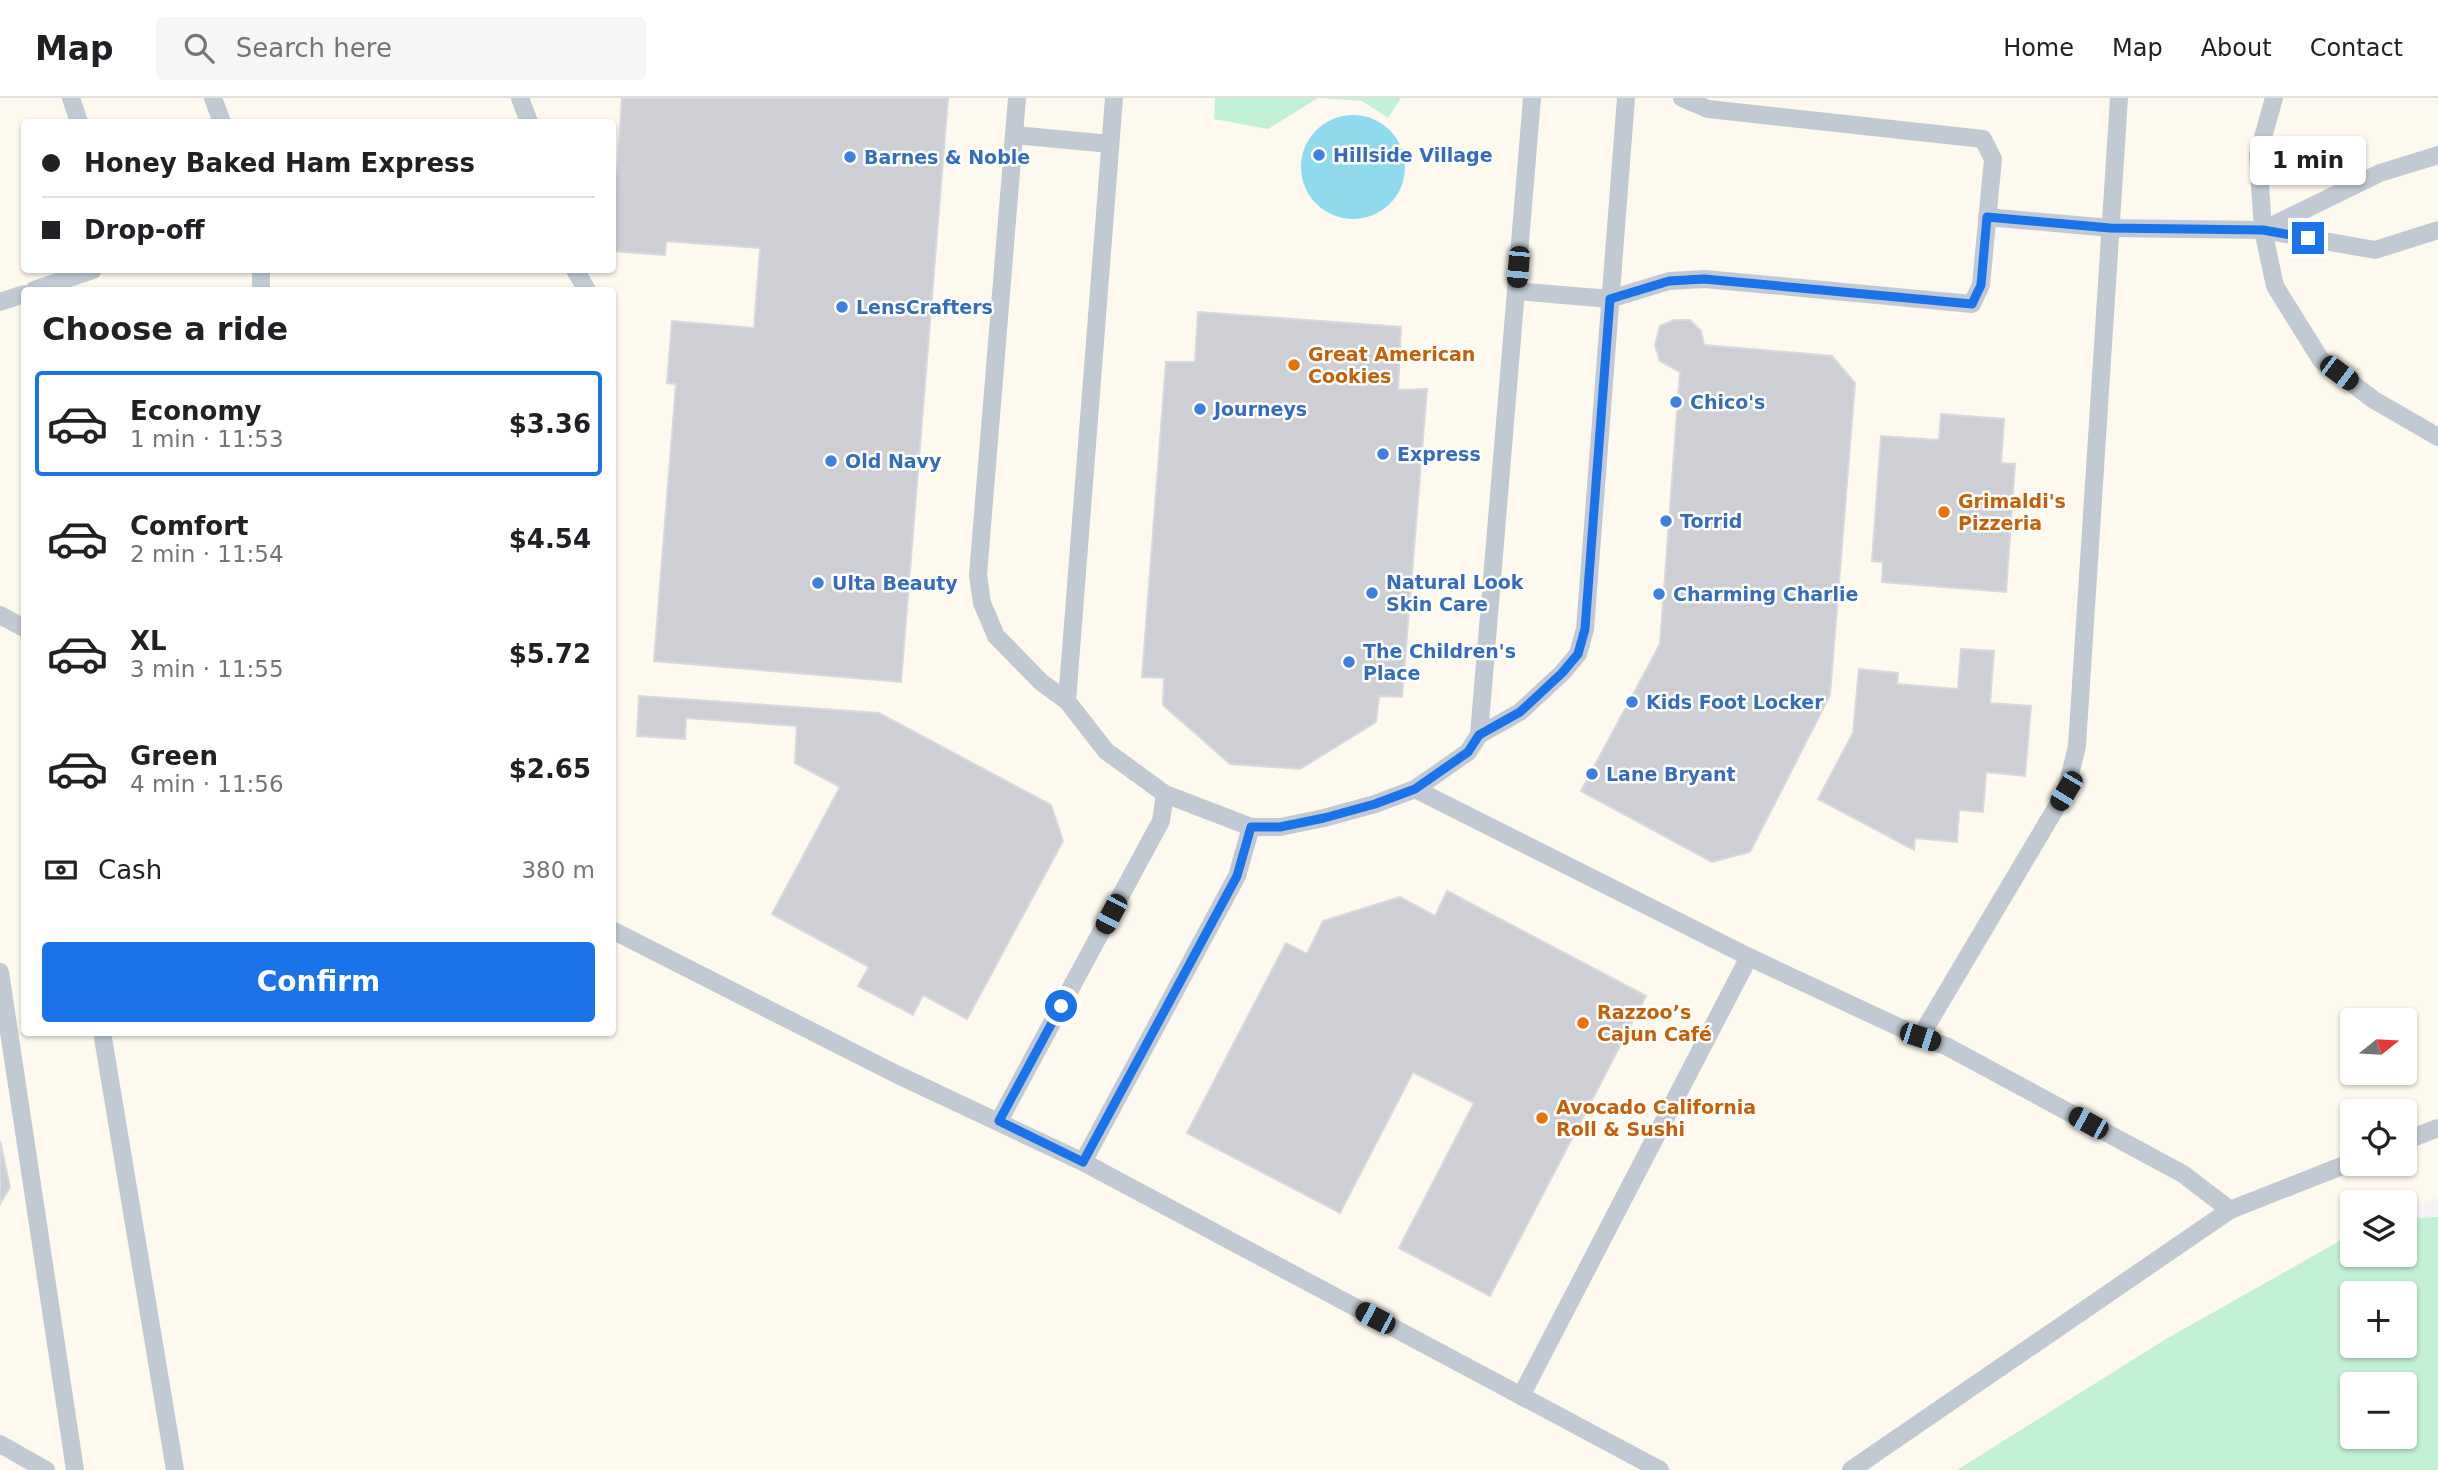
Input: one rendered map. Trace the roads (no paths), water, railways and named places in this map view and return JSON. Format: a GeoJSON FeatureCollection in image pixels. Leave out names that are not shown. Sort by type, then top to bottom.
{"type":"FeatureCollection","features":[{"type":"Feature","properties":{"kind":"lane"},"geometry":{"type":"LineString","coordinates":[[71,98],[78,119]]}},
{"type":"Feature","properties":{"kind":"lane"},"geometry":{"type":"LineString","coordinates":[[213,98],[221,119]]}},
{"type":"Feature","properties":{"kind":"lane"},"geometry":{"type":"LineString","coordinates":[[520,98],[527,119]]}},
{"type":"Feature","properties":{"kind":"lane"},"geometry":{"type":"LineString","coordinates":[[1017,98],[978,575],[982,603],[996,636],[1041,682],[1067,701],[1106,751],[1165,794],[1251,827],[1280,827],[1324,818],[1375,804],[1415,789],[1468,752],[1479,735],[1520,712],[1578,654],[1585,629],[1626,98]]}},
{"type":"Feature","properties":{"kind":"lane"},"geometry":{"type":"LineString","coordinates":[[1067,701],[1114,98]]}},
{"type":"Feature","properties":{"kind":"lane"},"geometry":{"type":"LineString","coordinates":[[1479,735],[1532,98]]}},
{"type":"Feature","properties":{"kind":"lane"},"geometry":{"type":"LineString","coordinates":[[1516,291],[1610,299],[1669,281],[1704,279],[1972,304],[1981,285],[1993,159],[1983,139],[1709,109],[1682,98]]}},
{"type":"Feature","properties":{"kind":"lane"},"geometry":{"type":"LineString","coordinates":[[1920,1037],[2066,791],[2077,746],[2119,98]]}},
{"type":"Feature","properties":{"kind":"lane"},"geometry":{"type":"LineString","coordinates":[[2274,98],[2258,155],[2263,230],[2275,286],[2321,360],[2374,400],[2438,437]]}},
{"type":"Feature","properties":{"kind":"lane"},"geometry":{"type":"LineString","coordinates":[[1015,135],[1110,144]]}},
{"type":"Feature","properties":{"kind":"lane"},"geometry":{"type":"LineString","coordinates":[[2263,230],[2380,173],[2438,155]]}},
{"type":"Feature","properties":{"kind":"lane"},"geometry":{"type":"LineString","coordinates":[[1987,217],[2110,228],[2263,230],[2375,250],[2438,230]]}},
{"type":"Feature","properties":{"kind":"lane"},"geometry":{"type":"LineString","coordinates":[[43,287],[84,273]]}},
{"type":"Feature","properties":{"kind":"lane"},"geometry":{"type":"LineString","coordinates":[[0,302],[21,295]]}},
{"type":"Feature","properties":{"kind":"lane"},"geometry":{"type":"LineString","coordinates":[[1415,789],[1749,957],[1920,1037],[1946,1046],[2183,1174],[2231,1210]]}},
{"type":"Feature","properties":{"kind":"lane"},"geometry":{"type":"LineString","coordinates":[[999,1121],[1161,821],[1165,794]]}},
{"type":"Feature","properties":{"kind":"lane"},"geometry":{"type":"LineString","coordinates":[[1083,1162],[1237,876],[1251,827]]}},
{"type":"Feature","properties":{"kind":"lane"},"geometry":{"type":"LineString","coordinates":[[616,932],[896,1074],[1083,1162],[1660,1470]]}},
{"type":"Feature","properties":{"kind":"lane"},"geometry":{"type":"LineString","coordinates":[[1521,1396],[1749,957]]}},
{"type":"Feature","properties":{"kind":"lane"},"geometry":{"type":"LineString","coordinates":[[0,972],[75,1470]]}},
{"type":"Feature","properties":{"kind":"lane"},"geometry":{"type":"LineString","coordinates":[[104,1036],[175,1470]]}},
{"type":"Feature","properties":{"kind":"lane"},"geometry":{"type":"LineString","coordinates":[[2417,1136],[2438,1128]]}},
{"type":"Feature","properties":{"kind":"lane"},"geometry":{"type":"LineString","coordinates":[[1851,1470],[2231,1210],[2340,1166]]}},
{"type":"Feature","properties":{"kind":"lane"},"geometry":{"type":"LineString","coordinates":[[0,1444],[46,1470]]}},
{"type":"Feature","properties":{"kind":"water"},"geometry":{"type":"Polygon","coordinates":[[[1353,115],[1373,119],[1390,130],[1401,147],[1405,167],[1401,187],[1390,204],[1373,215],[1353,219],[1333,215],[1316,204],[1305,187],[1301,167],[1305,147],[1316,130],[1333,119],[1353,115]]]}},
{"type":"Feature","properties":{"kind":"place","name":"Hillside Village"},"geometry":{"type":"Point","coordinates":[1319,155]}},
{"type":"Feature","properties":{"kind":"place","name":"Barnes & Noble"},"geometry":{"type":"Point","coordinates":[850,157]}},
{"type":"Feature","properties":{"kind":"place","name":"LensCrafters"},"geometry":{"type":"Point","coordinates":[842,307]}},
{"type":"Feature","properties":{"kind":"place","name":"Great American Cookies"},"geometry":{"type":"Point","coordinates":[1294,365]}},
{"type":"Feature","properties":{"kind":"place","name":"Chico's"},"geometry":{"type":"Point","coordinates":[1676,402]}},
{"type":"Feature","properties":{"kind":"place","name":"Journeys"},"geometry":{"type":"Point","coordinates":[1200,409]}},
{"type":"Feature","properties":{"kind":"place","name":"Express"},"geometry":{"type":"Point","coordinates":[1383,454]}},
{"type":"Feature","properties":{"kind":"place","name":"Old Navy"},"geometry":{"type":"Point","coordinates":[831,461]}},
{"type":"Feature","properties":{"kind":"place","name":"Grimaldi's Pizzeria"},"geometry":{"type":"Point","coordinates":[1944,512]}},
{"type":"Feature","properties":{"kind":"place","name":"Torrid"},"geometry":{"type":"Point","coordinates":[1666,521]}},
{"type":"Feature","properties":{"kind":"place","name":"Ulta Beauty"},"geometry":{"type":"Point","coordinates":[818,583]}},
{"type":"Feature","properties":{"kind":"place","name":"Natural Look Skin Care"},"geometry":{"type":"Point","coordinates":[1372,593]}},
{"type":"Feature","properties":{"kind":"place","name":"Charming Charlie"},"geometry":{"type":"Point","coordinates":[1659,594]}},
{"type":"Feature","properties":{"kind":"place","name":"The Children's Place"},"geometry":{"type":"Point","coordinates":[1349,662]}},
{"type":"Feature","properties":{"kind":"place","name":"Kids Foot Locker"},"geometry":{"type":"Point","coordinates":[1632,702]}},
{"type":"Feature","properties":{"kind":"place","name":"Lane Bryant"},"geometry":{"type":"Point","coordinates":[1592,774]}},
{"type":"Feature","properties":{"kind":"place","name":"Razzoo’s Cajun Café"},"geometry":{"type":"Point","coordinates":[1583,1023]}},
{"type":"Feature","properties":{"kind":"place","name":"Avocado California Roll & Sushi"},"geometry":{"type":"Point","coordinates":[1542,1118]}}]}
